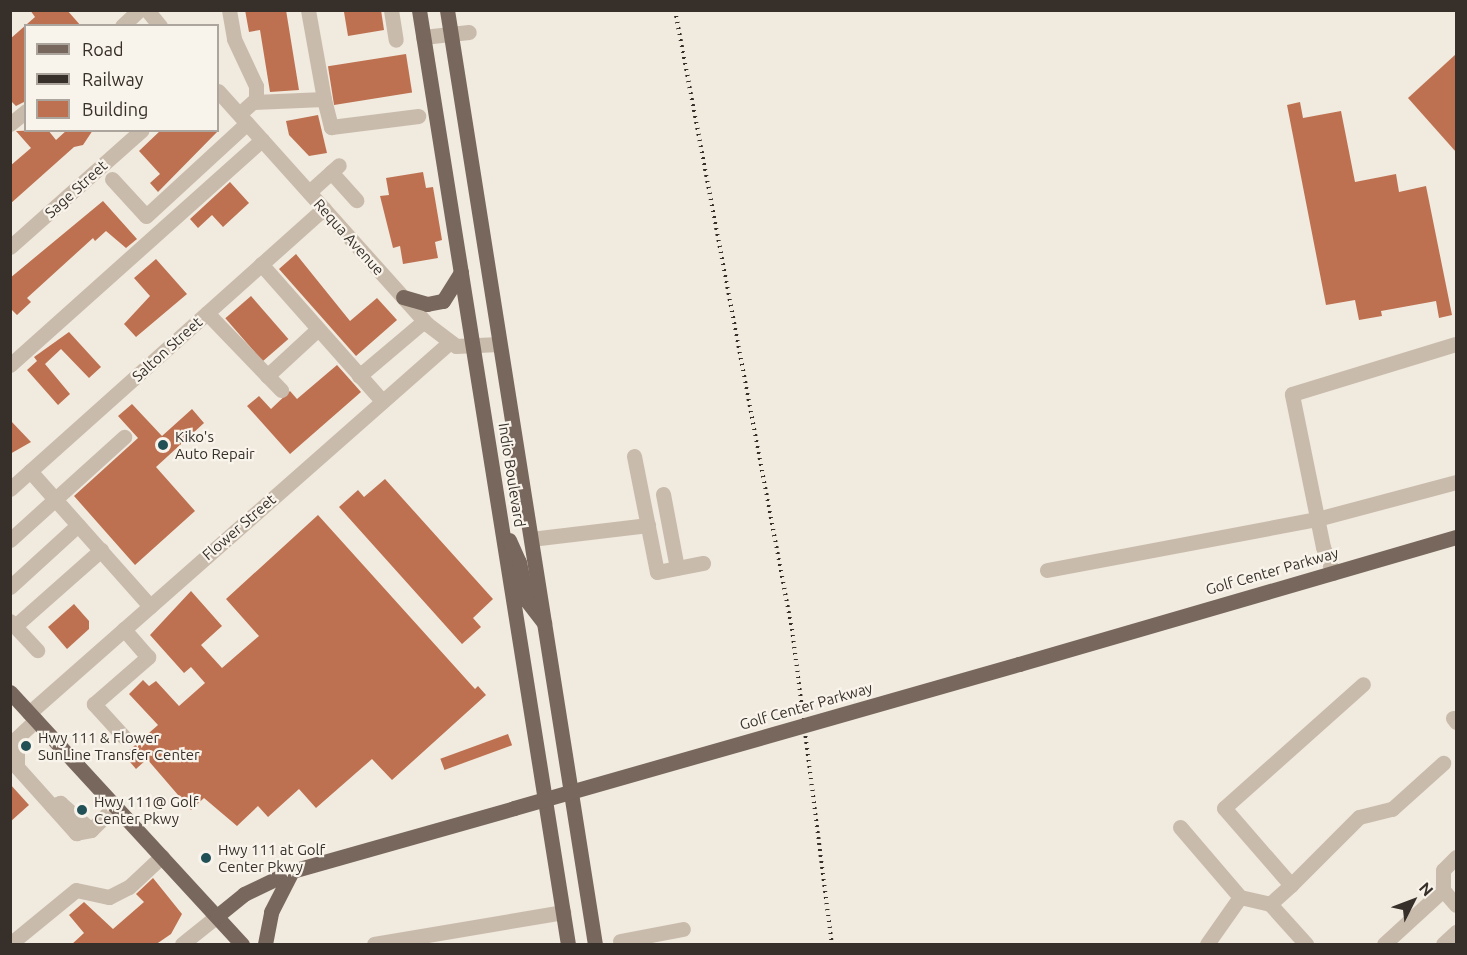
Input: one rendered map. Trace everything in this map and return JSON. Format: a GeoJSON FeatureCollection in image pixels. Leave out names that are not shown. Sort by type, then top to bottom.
{"type":"FeatureCollection","features":[{"type":"Feature","properties":{"kind":"main road","name":"Indio Boulevard"},"geometry":{"type":"LineString","coordinates":[[419,10],[568,945]]}},
{"type":"Feature","properties":{"kind":"main road","name":"Indio Boulevard"},"geometry":{"type":"LineString","coordinates":[[447,10],[595,945]]}},
{"type":"Feature","properties":{"kind":"main road"},"geometry":{"type":"LineString","coordinates":[[403,297],[427,303],[443,301],[461,272]]}},
{"type":"Feature","properties":{"kind":"main road"},"geometry":{"type":"LineString","coordinates":[[501,523],[519,562],[527,601],[544,623]]}},
{"type":"Feature","properties":{"kind":"main road","name":"Golf Center Parkway"},"geometry":{"type":"LineString","coordinates":[[217,916],[244,894],[292,871],[1456,537]]}},
{"type":"Feature","properties":{"kind":"main road"},"geometry":{"type":"LineString","coordinates":[[10,692],[242,945]]}},
{"type":"Feature","properties":{"kind":"main road"},"geometry":{"type":"LineString","coordinates":[[265,945],[271,912],[292,871]]}},
{"type":"Feature","properties":{"kind":"street"},"geometry":{"type":"LineString","coordinates":[[124,24],[139,10]]}},
{"type":"Feature","properties":{"kind":"street"},"geometry":{"type":"LineString","coordinates":[[147,10],[158,24]]}},
{"type":"Feature","properties":{"kind":"street"},"geometry":{"type":"LineString","coordinates":[[112,179],[146,216],[243,119],[252,102],[256,86],[234,39],[229,10]]}},
{"type":"Feature","properties":{"kind":"street"},"geometry":{"type":"LineString","coordinates":[[308,10],[331,127],[418,116]]}},
{"type":"Feature","properties":{"kind":"street"},"geometry":{"type":"LineString","coordinates":[[391,10],[396,40]]}},
{"type":"Feature","properties":{"kind":"street"},"geometry":{"type":"LineString","coordinates":[[423,37],[469,32]]}},
{"type":"Feature","properties":{"kind":"street","name":"Requa Avenue"},"geometry":{"type":"LineString","coordinates":[[219,92],[424,321],[450,342],[472,347],[500,344]]}},
{"type":"Feature","properties":{"kind":"street"},"geometry":{"type":"LineString","coordinates":[[252,102],[324,99]]}},
{"type":"Feature","properties":{"kind":"street"},"geometry":{"type":"LineString","coordinates":[[10,124],[24,113]]}},
{"type":"Feature","properties":{"kind":"street","name":"Sage Street"},"geometry":{"type":"LineString","coordinates":[[10,247],[140,132]]}},
{"type":"Feature","properties":{"kind":"street"},"geometry":{"type":"LineString","coordinates":[[10,365],[261,140]]}},
{"type":"Feature","properties":{"kind":"street"},"geometry":{"type":"LineString","coordinates":[[309,192],[335,169],[356,200]]}},
{"type":"Feature","properties":{"kind":"street","name":"Salton Street"},"geometry":{"type":"LineString","coordinates":[[10,489],[324,208]]}},
{"type":"Feature","properties":{"kind":"street"},"geometry":{"type":"LineString","coordinates":[[261,264],[382,401]]}},
{"type":"Feature","properties":{"kind":"street"},"geometry":{"type":"LineString","coordinates":[[207,313],[281,390]]}},
{"type":"Feature","properties":{"kind":"street"},"geometry":{"type":"LineString","coordinates":[[359,376],[424,321]]}},
{"type":"Feature","properties":{"kind":"street"},"geometry":{"type":"LineString","coordinates":[[267,376],[318,329]]}},
{"type":"Feature","properties":{"kind":"street","name":"Flower Street"},"geometry":{"type":"LineString","coordinates":[[115,806],[91,830],[60,803],[52,806],[17,767],[17,738],[32,716],[124,629],[450,342]]}},
{"type":"Feature","properties":{"kind":"street"},"geometry":{"type":"LineString","coordinates":[[1333,573],[1317,519],[1292,394],[1456,344]]}},
{"type":"Feature","properties":{"kind":"street"},"geometry":{"type":"LineString","coordinates":[[10,540],[124,437]]}},
{"type":"Feature","properties":{"kind":"street"},"geometry":{"type":"LineString","coordinates":[[634,456],[657,572],[703,563]]}},
{"type":"Feature","properties":{"kind":"street"},"geometry":{"type":"LineString","coordinates":[[30,471],[150,606]]}},
{"type":"Feature","properties":{"kind":"street"},"geometry":{"type":"LineString","coordinates":[[1047,570],[1317,519],[1456,482]]}},
{"type":"Feature","properties":{"kind":"street"},"geometry":{"type":"LineString","coordinates":[[663,494],[677,568]]}},
{"type":"Feature","properties":{"kind":"street"},"geometry":{"type":"LineString","coordinates":[[10,587],[78,525]]}},
{"type":"Feature","properties":{"kind":"street"},"geometry":{"type":"LineString","coordinates":[[531,539],[648,525]]}},
{"type":"Feature","properties":{"kind":"street"},"geometry":{"type":"LineString","coordinates":[[37,651],[13,624],[100,550]]}},
{"type":"Feature","properties":{"kind":"street"},"geometry":{"type":"LineString","coordinates":[[124,629],[148,657],[94,704],[124,737]]}},
{"type":"Feature","properties":{"kind":"street"},"geometry":{"type":"LineString","coordinates":[[1291,885],[1224,808],[1364,684]]}},
{"type":"Feature","properties":{"kind":"street"},"geometry":{"type":"LineString","coordinates":[[1270,904],[1359,817],[1392,809],[1443,763]]}},
{"type":"Feature","properties":{"kind":"street"},"geometry":{"type":"LineString","coordinates":[[1180,827],[1240,897],[1270,904],[1306,945]]}},
{"type":"Feature","properties":{"kind":"street"},"geometry":{"type":"LineString","coordinates":[[10,945],[76,890],[109,897],[129,887],[162,856]]}},
{"type":"Feature","properties":{"kind":"street"},"geometry":{"type":"LineString","coordinates":[[1456,857],[1443,870],[1443,890],[1456,905]]}},
{"type":"Feature","properties":{"kind":"street"},"geometry":{"type":"LineString","coordinates":[[1384,945],[1443,890]]}},
{"type":"Feature","properties":{"kind":"street"},"geometry":{"type":"LineString","coordinates":[[1207,945],[1240,897]]}},
{"type":"Feature","properties":{"kind":"street"},"geometry":{"type":"LineString","coordinates":[[374,945],[563,912]]}},
{"type":"Feature","properties":{"kind":"street","name":"Golf Center Parkway"},"geometry":{"type":"LineString","coordinates":[[182,945],[217,916]]}},
{"type":"Feature","properties":{"kind":"street"},"geometry":{"type":"LineString","coordinates":[[601,945],[683,929]]}},
{"type":"Feature","properties":{"kind":"street"},"geometry":{"type":"LineString","coordinates":[[1443,945],[1456,932]]}},
{"type":"Feature","properties":{"kind":"building"},"geometry":{"type":"Polygon","coordinates":[[[30,10],[67,10],[79,24],[27,24],[35,17],[30,10]]]}},
{"type":"Feature","properties":{"kind":"building"},"geometry":{"type":"Polygon","coordinates":[[[245,10],[286,10],[299,90],[270,92],[260,30],[249,32],[245,10]]]}},
{"type":"Feature","properties":{"kind":"building"},"geometry":{"type":"Polygon","coordinates":[[[381,10],[384,30],[348,36],[344,12],[381,10]]]}},
{"type":"Feature","properties":{"kind":"building"},"geometry":{"type":"Polygon","coordinates":[[[24,27],[24,102],[16,106],[10,100],[10,39],[24,27]]]}},
{"type":"Feature","properties":{"kind":"building"},"geometry":{"type":"Polygon","coordinates":[[[406,54],[412,93],[334,105],[328,66],[406,54]]]}},
{"type":"Feature","properties":{"kind":"building"},"geometry":{"type":"Polygon","coordinates":[[[1456,54],[1456,152],[1408,98],[1456,54]]]}},
{"type":"Feature","properties":{"kind":"building"},"geometry":{"type":"Polygon","coordinates":[[[1300,102],[1303,118],[1341,111],[1355,182],[1396,174],[1399,192],[1426,186],[1452,315],[1439,318],[1436,301],[1381,311],[1382,316],[1359,320],[1355,300],[1326,305],[1287,105],[1300,102]]]}},
{"type":"Feature","properties":{"kind":"building"},"geometry":{"type":"Polygon","coordinates":[[[318,115],[327,153],[309,156],[289,135],[286,121],[318,115]]]}},
{"type":"Feature","properties":{"kind":"building"},"geometry":{"type":"Polygon","coordinates":[[[16,131],[50,132],[56,140],[65,132],[92,132],[83,145],[74,147],[10,204],[10,166],[31,148],[16,131]]]}},
{"type":"Feature","properties":{"kind":"building"},"geometry":{"type":"Polygon","coordinates":[[[159,132],[217,132],[158,192],[150,183],[160,174],[139,151],[159,132]]]}},
{"type":"Feature","properties":{"kind":"building"},"geometry":{"type":"Polygon","coordinates":[[[423,172],[426,188],[433,187],[442,240],[435,242],[438,258],[403,264],[400,246],[393,248],[380,196],[389,195],[386,178],[423,172]]]}},
{"type":"Feature","properties":{"kind":"building"},"geometry":{"type":"Polygon","coordinates":[[[230,182],[249,203],[223,227],[212,215],[198,228],[190,219],[230,182]]]}},
{"type":"Feature","properties":{"kind":"building"},"geometry":{"type":"Polygon","coordinates":[[[103,201],[137,239],[126,248],[106,231],[95,241],[93,238],[27,298],[31,302],[17,315],[10,308],[10,278],[103,201]]]}},
{"type":"Feature","properties":{"kind":"building"},"geometry":{"type":"Polygon","coordinates":[[[296,254],[350,321],[377,298],[397,320],[356,356],[279,269],[296,254]]]}},
{"type":"Feature","properties":{"kind":"building"},"geometry":{"type":"Polygon","coordinates":[[[156,259],[187,294],[136,337],[124,324],[150,296],[134,278],[156,259]]]}},
{"type":"Feature","properties":{"kind":"building"},"geometry":{"type":"Polygon","coordinates":[[[251,296],[288,339],[263,361],[225,318],[251,296]]]}},
{"type":"Feature","properties":{"kind":"building"},"geometry":{"type":"Polygon","coordinates":[[[69,332],[101,367],[89,378],[61,349],[45,364],[70,394],[58,405],[27,370],[37,361],[34,357],[69,332]]]}},
{"type":"Feature","properties":{"kind":"building"},"geometry":{"type":"Polygon","coordinates":[[[337,365],[361,392],[290,454],[247,406],[259,396],[271,409],[290,391],[297,399],[337,365]]]}},
{"type":"Feature","properties":{"kind":"building"},"geometry":{"type":"Polygon","coordinates":[[[132,404],[162,436],[192,409],[204,423],[156,467],[195,511],[135,565],[74,496],[138,438],[118,416],[132,404]]]}},
{"type":"Feature","properties":{"kind":"building"},"geometry":{"type":"Polygon","coordinates":[[[10,420],[31,442],[10,454],[10,420]]]}},
{"type":"Feature","properties":{"kind":"building"},"geometry":{"type":"Polygon","coordinates":[[[385,479],[493,599],[473,618],[481,627],[462,644],[339,507],[358,490],[364,497],[385,479]]]}},
{"type":"Feature","properties":{"kind":"building"},"geometry":{"type":"Polygon","coordinates":[[[318,515],[475,689],[478,686],[486,695],[392,780],[372,759],[316,808],[299,789],[268,817],[258,806],[237,826],[204,798],[191,810],[147,759],[136,769],[124,755],[158,725],[129,694],[143,680],[149,686],[156,681],[179,706],[205,683],[191,667],[184,673],[150,635],[191,591],[222,626],[201,645],[222,668],[259,636],[226,599],[318,515]]]}},
{"type":"Feature","properties":{"kind":"building"},"geometry":{"type":"Polygon","coordinates":[[[74,604],[89,621],[89,629],[67,649],[48,627],[74,604]]]}},
{"type":"Feature","properties":{"kind":"building"},"geometry":{"type":"Polygon","coordinates":[[[508,734],[512,745],[444,770],[440,759],[508,734]]]}},
{"type":"Feature","properties":{"kind":"building"},"geometry":{"type":"Polygon","coordinates":[[[10,784],[29,805],[10,822],[10,784]]]}},
{"type":"Feature","properties":{"kind":"building"},"geometry":{"type":"Polygon","coordinates":[[[153,878],[182,914],[171,934],[155,945],[71,945],[84,933],[69,915],[84,902],[113,929],[144,902],[136,894],[153,878]]]}},
{"type":"Feature","properties":{"kind":"railway"},"geometry":{"type":"LineString","coordinates":[[675,10],[792,629],[832,944]]}},
{"type":"Feature","properties":{"kind":"place","name":"Kiko's Auto Repair"},"geometry":{"type":"Point","coordinates":[163,445]}},
{"type":"Feature","properties":{"kind":"place","name":"Hwy 111 & Flower SunLine Transfer Center"},"geometry":{"type":"Point","coordinates":[26,746]}},
{"type":"Feature","properties":{"kind":"place","name":"Hwy 111@ Golf Center Pkwy"},"geometry":{"type":"Point","coordinates":[82,810]}},
{"type":"Feature","properties":{"kind":"place","name":"Hwy 111 at Golf Center Pkwy"},"geometry":{"type":"Point","coordinates":[206,858]}}]}
